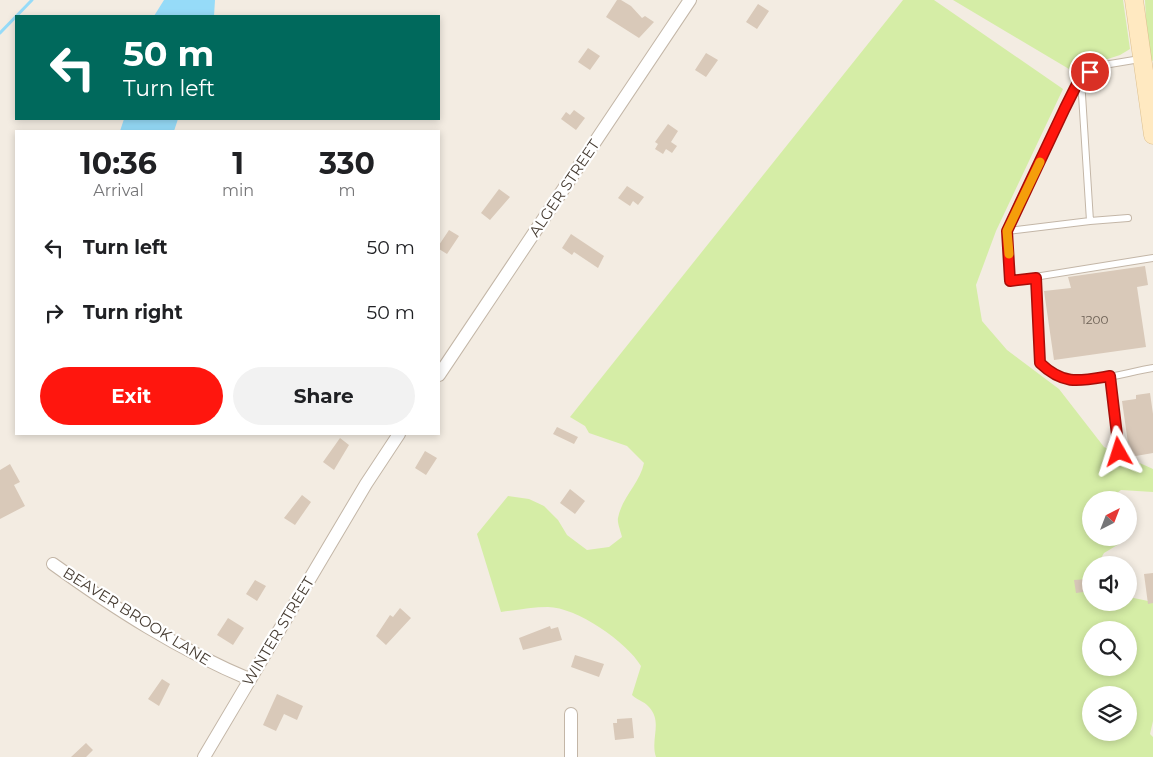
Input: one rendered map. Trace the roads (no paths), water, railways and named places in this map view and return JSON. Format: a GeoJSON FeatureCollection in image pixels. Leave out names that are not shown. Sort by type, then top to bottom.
{"type":"FeatureCollection","features":[{"type":"Feature","properties":{"kind":"main road"},"geometry":{"type":"LineString","coordinates":[[1134,0],[1153,135]]}},
{"type":"Feature","properties":{"kind":"street","name":"ALGER STREET"},"geometry":{"type":"LineString","coordinates":[[440,374],[690,0]]}},
{"type":"Feature","properties":{"kind":"street","name":"WINTER STREET"},"geometry":{"type":"LineString","coordinates":[[204,757],[353,506],[399,435]]}},
{"type":"Feature","properties":{"kind":"street","name":"BEAVER BROOK LANE"},"geometry":{"type":"LineString","coordinates":[[53,564],[92,592],[207,661],[249,679]]}},
{"type":"Feature","properties":{"kind":"street"},"geometry":{"type":"LineString","coordinates":[[571,714],[571,757]]}},
{"type":"Feature","properties":{"kind":"lane"},"geometry":{"type":"LineString","coordinates":[[1142,58],[1098,66],[1080,78],[1007,231],[1010,281],[1153,258]]}},
{"type":"Feature","properties":{"kind":"lane"},"geometry":{"type":"LineString","coordinates":[[1080,78],[1090,221]]}},
{"type":"Feature","properties":{"kind":"lane"},"geometry":{"type":"LineString","coordinates":[[1007,231],[1128,218]]}},
{"type":"Feature","properties":{"kind":"lane"},"geometry":{"type":"LineString","coordinates":[[1036,278],[1040,363],[1050,373],[1065,380],[1082,381],[1153,368]]}},
{"type":"Feature","properties":{"kind":"lane"},"geometry":{"type":"LineString","coordinates":[[1110,376],[1119,452]]}},
{"type":"Feature","properties":{"kind":"water"},"geometry":{"type":"Polygon","coordinates":[[[164,0],[215,0],[214,15],[155,15],[164,0]]]}},
{"type":"Feature","properties":{"kind":"water"},"geometry":{"type":"Polygon","coordinates":[[[124,120],[178,120],[174,130],[120,130],[124,120]]]}},
{"type":"Feature","properties":{"kind":"waterway"},"geometry":{"type":"LineString","coordinates":[[17,15],[32,0]]}},
{"type":"Feature","properties":{"kind":"waterway"},"geometry":{"type":"LineString","coordinates":[[0,33],[15,18]]}}]}
